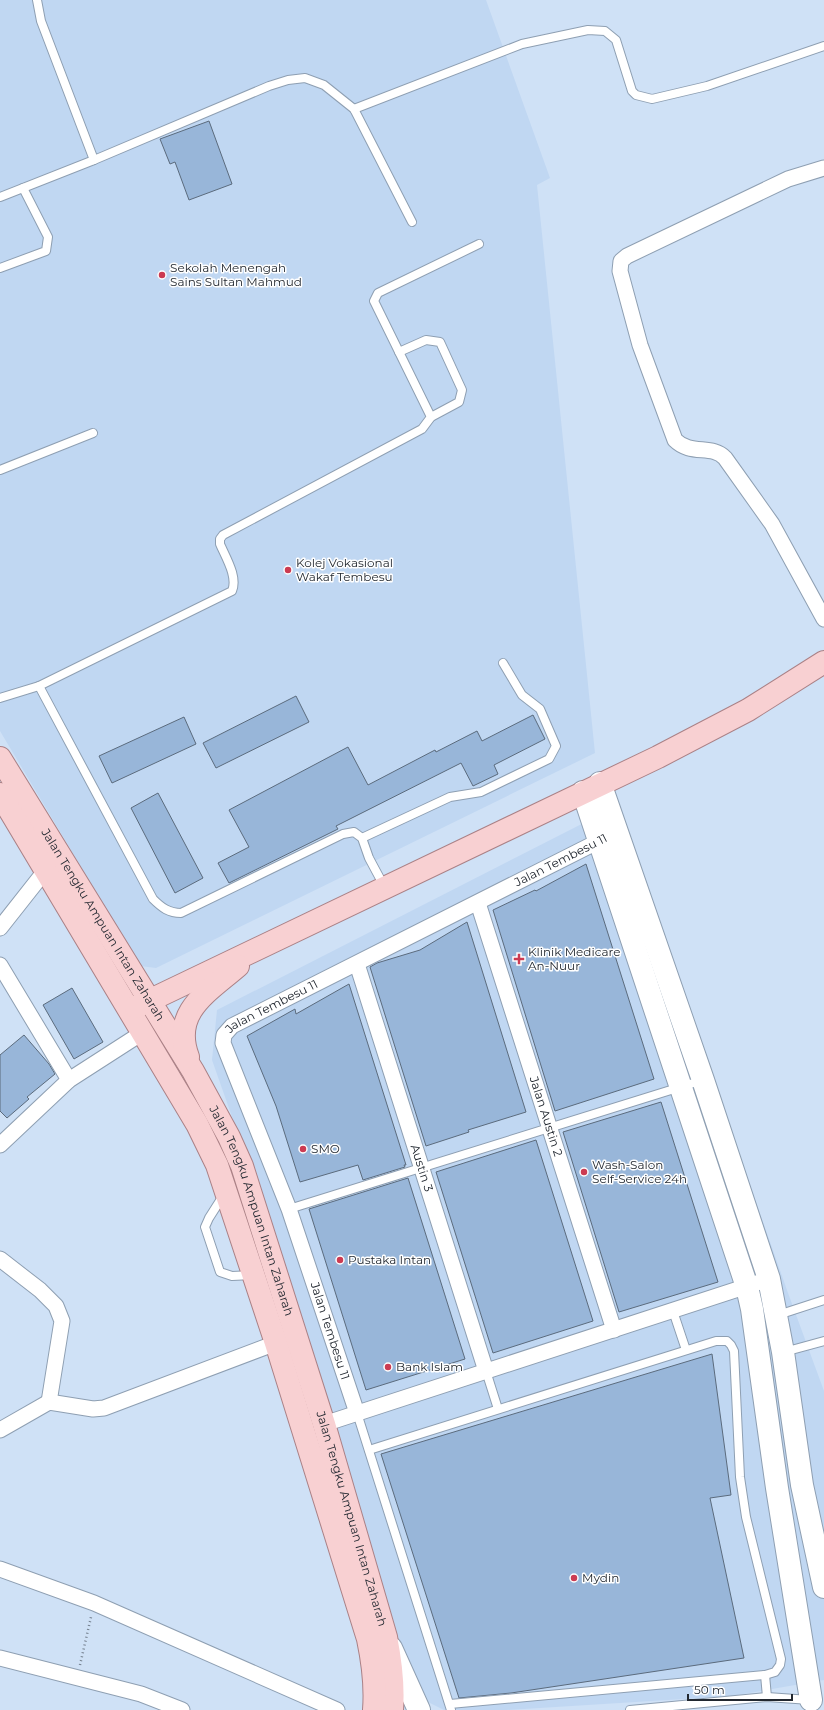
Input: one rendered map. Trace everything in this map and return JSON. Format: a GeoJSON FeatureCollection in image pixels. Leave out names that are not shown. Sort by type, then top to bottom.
{"type":"FeatureCollection","features":[{"type":"Feature","properties":{"kind":"main road"},"geometry":{"type":"LineString","coordinates":[[128,1011],[658,757],[748,710],[824,662]]}},
{"type":"Feature","properties":{"kind":"main road","name":"Jalan Tengku Ampuan Intan Zaharah"},"geometry":{"type":"LineString","coordinates":[[0,758],[193,1071],[229,1137],[242,1166],[324,1424],[386,1637],[391,1667],[393,1692],[392,1710]]}},
{"type":"Feature","properties":{"kind":"main road","name":"Jalan Tengku Ampuan Intan Zaharah"},"geometry":{"type":"LineString","coordinates":[[0,794],[196,1124],[217,1165],[276,1343],[368,1639],[374,1670],[374,1710]]}},
{"type":"Feature","properties":{"kind":"main road"},"geometry":{"type":"LineString","coordinates":[[193,1071],[184,1046],[183,1030],[190,1010],[197,1001],[262,946]]}},
{"type":"Feature","properties":{"kind":"main road"},"geometry":{"type":"LineString","coordinates":[[124,960],[139,976],[152,980],[188,982]]}},
{"type":"Feature","properties":{"kind":"street"},"geometry":{"type":"LineString","coordinates":[[824,168],[788,179],[627,256],[621,261],[620,271],[640,345],[675,440],[679,444],[690,449],[718,452],[725,458],[772,524],[824,619]]}},
{"type":"Feature","properties":{"kind":"street"},"geometry":{"type":"LineString","coordinates":[[591,788],[608,837],[703,1080],[769,1279],[783,1352],[802,1484],[824,1587]]}},
{"type":"Feature","properties":{"kind":"street"},"geometry":{"type":"LineString","coordinates":[[608,837],[681,1087],[747,1287],[752,1309],[778,1488],[813,1701]]}},
{"type":"Feature","properties":{"kind":"street","name":"Jalan Tembesu 11"},"geometry":{"type":"LineString","coordinates":[[357,1413],[289,1209],[224,1043],[224,1035],[232,1026],[608,837]]}},
{"type":"Feature","properties":{"kind":"street"},"geometry":{"type":"LineString","coordinates":[[0,928],[45,871]]}},
{"type":"Feature","properties":{"kind":"street","name":"Jalan Austin 2"},"geometry":{"type":"LineString","coordinates":[[478,903],[614,1330]]}},
{"type":"Feature","properties":{"kind":"street","name":"Austin 3"},"geometry":{"type":"LineString","coordinates":[[357,964],[486,1371]]}},
{"type":"Feature","properties":{"kind":"street"},"geometry":{"type":"LineString","coordinates":[[0,965],[69,1080]]}},
{"type":"Feature","properties":{"kind":"street"},"geometry":{"type":"LineString","coordinates":[[0,1145],[69,1080],[142,1033]]}},
{"type":"Feature","properties":{"kind":"street"},"geometry":{"type":"LineString","coordinates":[[0,1259],[40,1290],[56,1306],[62,1321],[49,1402]]}},
{"type":"Feature","properties":{"kind":"street"},"geometry":{"type":"LineString","coordinates":[[324,1424],[769,1279]]}},
{"type":"Feature","properties":{"kind":"street"},"geometry":{"type":"LineString","coordinates":[[0,1430],[49,1402],[93,1409],[104,1408],[276,1343]]}},
{"type":"Feature","properties":{"kind":"street"},"geometry":{"type":"LineString","coordinates":[[0,1569],[94,1603],[337,1710]]}},
{"type":"Feature","properties":{"kind":"street"},"geometry":{"type":"LineString","coordinates":[[386,1637],[419,1710]]}},
{"type":"Feature","properties":{"kind":"street"},"geometry":{"type":"LineString","coordinates":[[0,1658],[77,1679],[141,1694],[182,1710]]}},
{"type":"Feature","properties":{"kind":"lane"},"geometry":{"type":"LineString","coordinates":[[37,0],[41,21],[94,160]]}},
{"type":"Feature","properties":{"kind":"lane"},"geometry":{"type":"LineString","coordinates":[[354,109],[522,44],[588,30],[605,31],[616,40],[632,91],[636,95],[652,99],[707,86],[824,46]]}},
{"type":"Feature","properties":{"kind":"lane"},"geometry":{"type":"LineString","coordinates":[[0,197],[94,160],[269,86],[288,80],[305,78],[324,85],[354,109],[412,222]]}},
{"type":"Feature","properties":{"kind":"lane"},"geometry":{"type":"LineString","coordinates":[[0,268],[46,251],[48,237],[23,188]]}},
{"type":"Feature","properties":{"kind":"lane"},"geometry":{"type":"LineString","coordinates":[[431,417],[374,301],[378,293],[479,244]]}},
{"type":"Feature","properties":{"kind":"lane"},"geometry":{"type":"LineString","coordinates":[[0,698],[39,686],[232,591],[234,586],[234,578],[220,544],[220,539],[223,535],[422,428],[431,417],[459,402],[462,390],[440,342],[426,340],[400,352]]}},
{"type":"Feature","properties":{"kind":"lane"},"geometry":{"type":"LineString","coordinates":[[0,470],[93,433]]}},
{"type":"Feature","properties":{"kind":"lane"},"geometry":{"type":"LineString","coordinates":[[362,838],[450,797],[482,792],[549,759],[556,746],[540,709],[522,695],[503,663]]}},
{"type":"Feature","properties":{"kind":"lane"},"geometry":{"type":"LineString","coordinates":[[39,686],[154,899],[162,909],[181,912],[343,834],[354,832],[362,838],[369,858],[385,887]]}},
{"type":"Feature","properties":{"kind":"lane"},"geometry":{"type":"LineString","coordinates":[[289,1209],[703,1080]]}},
{"type":"Feature","properties":{"kind":"lane"},"geometry":{"type":"LineString","coordinates":[[226,1192],[209,1218],[205,1227],[220,1272],[232,1276],[253,1275]]}},
{"type":"Feature","properties":{"kind":"lane"},"geometry":{"type":"LineString","coordinates":[[777,1315],[824,1300]]}},
{"type":"Feature","properties":{"kind":"lane"},"geometry":{"type":"LineString","coordinates":[[673,1311],[686,1350]]}},
{"type":"Feature","properties":{"kind":"lane"},"geometry":{"type":"LineString","coordinates":[[357,1413],[451,1707],[765,1675],[775,1672],[780,1665],[781,1658],[746,1517],[740,1477],[734,1351],[727,1341],[716,1341],[686,1350],[369,1450]]}},
{"type":"Feature","properties":{"kind":"lane"},"geometry":{"type":"LineString","coordinates":[[783,1352],[824,1341]]}},
{"type":"Feature","properties":{"kind":"lane"},"geometry":{"type":"LineString","coordinates":[[486,1371],[498,1409]]}},
{"type":"Feature","properties":{"kind":"lane"},"geometry":{"type":"LineString","coordinates":[[765,1675],[767,1697]]}},
{"type":"Feature","properties":{"kind":"lane"},"geometry":{"type":"LineString","coordinates":[[630,1710],[767,1697],[813,1701]]}},
{"type":"Feature","properties":{"kind":"path"},"geometry":{"type":"LineString","coordinates":[[77,1679],[94,1603]]}},
{"type":"Feature","properties":{"kind":"shaded area","name":"Kolej Vokasional Wakaf Tembesu"},"geometry":{"type":"Polygon","coordinates":[[[0,0],[486,0],[550,178],[537,185],[595,753],[156,968],[140,966],[0,731],[0,0]]]}},
{"type":"Feature","properties":{"kind":"shaded area"},"geometry":{"type":"Polygon","coordinates":[[[617,806],[788,1293],[824,1391],[824,1680],[732,1696],[506,1710],[444,1710],[424,1700],[395,1645],[262,1202],[212,1060],[217,1010],[617,806]]]}},
{"type":"Feature","properties":{"kind":"building"},"geometry":{"type":"Polygon","coordinates":[[[209,121],[232,184],[189,200],[175,162],[170,164],[160,139],[209,121]]]}},
{"type":"Feature","properties":{"kind":"building"},"geometry":{"type":"Polygon","coordinates":[[[296,696],[309,722],[216,768],[203,743],[296,696]]]}},
{"type":"Feature","properties":{"kind":"building"},"geometry":{"type":"Polygon","coordinates":[[[533,715],[545,739],[494,765],[498,774],[473,786],[461,763],[336,826],[338,829],[229,883],[218,863],[249,847],[229,810],[348,747],[368,785],[435,750],[436,752],[477,731],[482,741],[533,715]]]}},
{"type":"Feature","properties":{"kind":"building"},"geometry":{"type":"Polygon","coordinates":[[[184,717],[196,744],[112,783],[99,756],[184,717]]]}},
{"type":"Feature","properties":{"kind":"building"},"geometry":{"type":"Polygon","coordinates":[[[158,793],[203,878],[175,893],[131,808],[158,793]]]}},
{"type":"Feature","properties":{"kind":"building"},"geometry":{"type":"Polygon","coordinates":[[[586,864],[654,1079],[555,1111],[493,910],[535,890],[536,891],[586,864]]]}},
{"type":"Feature","properties":{"kind":"building"},"geometry":{"type":"Polygon","coordinates":[[[467,922],[526,1112],[468,1130],[469,1132],[426,1146],[370,967],[377,963],[420,950],[467,922]]]}},
{"type":"Feature","properties":{"kind":"building"},"geometry":{"type":"Polygon","coordinates":[[[349,984],[406,1165],[404,1165],[405,1167],[363,1180],[358,1165],[300,1182],[276,1106],[247,1036],[295,1009],[296,1014],[349,984]]]}},
{"type":"Feature","properties":{"kind":"building"},"geometry":{"type":"Polygon","coordinates":[[[72,988],[103,1042],[74,1059],[43,1005],[72,988]]]}},
{"type":"Feature","properties":{"kind":"building"},"geometry":{"type":"Polygon","coordinates":[[[24,1035],[49,1064],[55,1074],[27,1097],[29,1099],[7,1118],[0,1111],[0,1055],[24,1035]]]}},
{"type":"Feature","properties":{"kind":"building"},"geometry":{"type":"Polygon","coordinates":[[[661,1102],[718,1282],[619,1312],[563,1132],[661,1102]]]}},
{"type":"Feature","properties":{"kind":"building"},"geometry":{"type":"Polygon","coordinates":[[[536,1140],[593,1321],[493,1353],[436,1172],[536,1140]]]}},
{"type":"Feature","properties":{"kind":"building"},"geometry":{"type":"Polygon","coordinates":[[[408,1178],[465,1359],[366,1390],[309,1209],[408,1178]]]}},
{"type":"Feature","properties":{"kind":"building","name":"Mydin"},"geometry":{"type":"Polygon","coordinates":[[[712,1354],[731,1495],[710,1498],[744,1658],[511,1693],[459,1698],[381,1454],[712,1354]]]}},
{"type":"Feature","properties":{"kind":"place","name":"Sekolah Menengah Sains Sultan Mahmud"},"geometry":{"type":"Point","coordinates":[162,275]}},
{"type":"Feature","properties":{"kind":"place","name":"Kolej Vokasional Wakaf Tembesu"},"geometry":{"type":"Point","coordinates":[288,570]}},
{"type":"Feature","properties":{"kind":"place","name":"Klinik Medicare An-Nuur"},"geometry":{"type":"Point","coordinates":[519,959]}},
{"type":"Feature","properties":{"kind":"place","name":"SMO"},"geometry":{"type":"Point","coordinates":[303,1149]}},
{"type":"Feature","properties":{"kind":"place","name":"Wash-Salon Self-Service 24h"},"geometry":{"type":"Point","coordinates":[584,1172]}},
{"type":"Feature","properties":{"kind":"place","name":"Pustaka Intan"},"geometry":{"type":"Point","coordinates":[340,1260]}},
{"type":"Feature","properties":{"kind":"place","name":"Bank Islam"},"geometry":{"type":"Point","coordinates":[388,1367]}},
{"type":"Feature","properties":{"kind":"place","name":"Mydin"},"geometry":{"type":"Point","coordinates":[574,1578]}}]}
